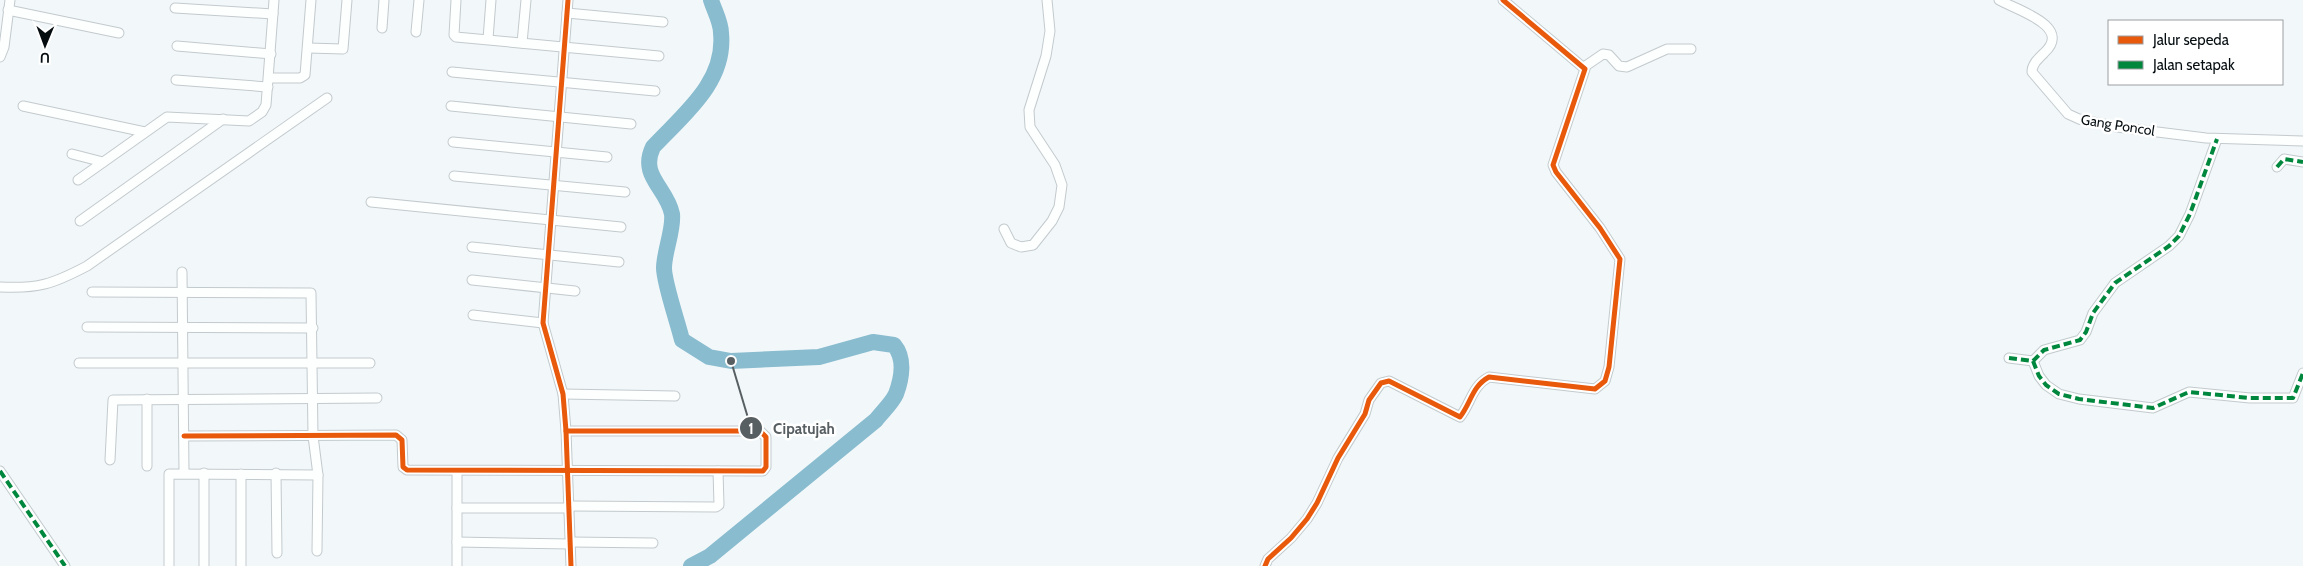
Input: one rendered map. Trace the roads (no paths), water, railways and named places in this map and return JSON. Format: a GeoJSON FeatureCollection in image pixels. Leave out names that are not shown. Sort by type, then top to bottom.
{"type":"FeatureCollection","features":[{"type":"Feature","properties":{"kind":"street"},"geometry":{"type":"LineString","coordinates":[[0,57],[4,47],[10,0]]}},
{"type":"Feature","properties":{"kind":"street"},"geometry":{"type":"LineString","coordinates":[[78,180],[169,116],[249,121],[254,119],[265,107],[274,0]]}},
{"type":"Feature","properties":{"kind":"street"},"geometry":{"type":"LineString","coordinates":[[176,80],[268,82],[304,76],[311,0]]}},
{"type":"Feature","properties":{"kind":"street"},"geometry":{"type":"LineString","coordinates":[[308,48],[342,49],[347,0]]}},
{"type":"Feature","properties":{"kind":"street"},"geometry":{"type":"LineString","coordinates":[[382,28],[384,0]]}},
{"type":"Feature","properties":{"kind":"street"},"geometry":{"type":"LineString","coordinates":[[416,32],[419,0]]}},
{"type":"Feature","properties":{"kind":"street"},"geometry":{"type":"LineString","coordinates":[[456,0],[455,36],[659,56]]}},
{"type":"Feature","properties":{"kind":"street"},"geometry":{"type":"LineString","coordinates":[[488,39],[491,0]]}},
{"type":"Feature","properties":{"kind":"street"},"geometry":{"type":"LineString","coordinates":[[522,43],[526,0]]}},
{"type":"Feature","properties":{"kind":"street"},"geometry":{"type":"LineString","coordinates":[[568,0],[566,47],[543,323],[563,394],[570,507],[571,566]]}},
{"type":"Feature","properties":{"kind":"street"},"geometry":{"type":"LineString","coordinates":[[1004,230],[1011,244],[1022,248],[1033,245],[1052,220],[1059,207],[1062,185],[1055,165],[1030,127],[1030,110],[1046,56],[1050,31],[1046,0]]}},
{"type":"Feature","properties":{"kind":"street"},"geometry":{"type":"LineString","coordinates":[[1503,0],[1584,67]]}},
{"type":"Feature","properties":{"kind":"street","name":"Gang Poncol"},"geometry":{"type":"LineString","coordinates":[[1999,0],[2033,16],[2047,27],[2051,44],[2033,66],[2033,74],[2072,116],[2079,120],[2117,127],[2217,139],[2303,141]]}},
{"type":"Feature","properties":{"kind":"street"},"geometry":{"type":"LineString","coordinates":[[175,8],[274,14]]}},
{"type":"Feature","properties":{"kind":"street"},"geometry":{"type":"LineString","coordinates":[[8,10],[50,17],[119,33]]}},
{"type":"Feature","properties":{"kind":"street"},"geometry":{"type":"LineString","coordinates":[[567,13],[663,22]]}},
{"type":"Feature","properties":{"kind":"street"},"geometry":{"type":"LineString","coordinates":[[177,46],[270,54]]}},
{"type":"Feature","properties":{"kind":"street"},"geometry":{"type":"LineString","coordinates":[[1584,67],[1603,54],[1609,56],[1619,66],[1626,68],[1667,49],[1691,49]]}},
{"type":"Feature","properties":{"kind":"street"},"geometry":{"type":"LineString","coordinates":[[1265,566],[1269,558],[1291,538],[1307,519],[1317,503],[1338,458],[1365,414],[1369,400],[1381,383],[1389,381],[1460,417],[1474,389],[1489,377],[1595,389],[1605,381],[1609,367],[1620,259],[1600,228],[1556,172],[1553,165],[1584,74],[1584,67]]}},
{"type":"Feature","properties":{"kind":"street"},"geometry":{"type":"LineString","coordinates":[[452,72],[656,91]]}},
{"type":"Feature","properties":{"kind":"street"},"geometry":{"type":"LineString","coordinates":[[0,287],[15,288],[51,284],[86,266],[327,98]]}},
{"type":"Feature","properties":{"kind":"street"},"geometry":{"type":"LineString","coordinates":[[24,106],[145,132]]}},
{"type":"Feature","properties":{"kind":"street"},"geometry":{"type":"LineString","coordinates":[[451,106],[631,124]]}},
{"type":"Feature","properties":{"kind":"street"},"geometry":{"type":"LineString","coordinates":[[80,221],[223,119]]}},
{"type":"Feature","properties":{"kind":"street"},"geometry":{"type":"LineString","coordinates":[[2009,358],[2033,361],[2046,349],[2080,340],[2086,332],[2093,313],[2115,283],[2174,242],[2184,228],[2190,214],[2217,139]]}},
{"type":"Feature","properties":{"kind":"street"},"geometry":{"type":"LineString","coordinates":[[453,142],[607,157]]}},
{"type":"Feature","properties":{"kind":"street"},"geometry":{"type":"LineString","coordinates":[[72,154],[103,162]]}},
{"type":"Feature","properties":{"kind":"street"},"geometry":{"type":"LineString","coordinates":[[2276,167],[2284,159],[2303,162]]}},
{"type":"Feature","properties":{"kind":"street"},"geometry":{"type":"LineString","coordinates":[[454,176],[625,192]]}},
{"type":"Feature","properties":{"kind":"street"},"geometry":{"type":"LineString","coordinates":[[371,202],[621,227]]}},
{"type":"Feature","properties":{"kind":"street"},"geometry":{"type":"LineString","coordinates":[[472,248],[619,262]]}},
{"type":"Feature","properties":{"kind":"street"},"geometry":{"type":"LineString","coordinates":[[182,272],[184,474]]}},
{"type":"Feature","properties":{"kind":"street"},"geometry":{"type":"LineString","coordinates":[[472,280],[575,291]]}},
{"type":"Feature","properties":{"kind":"street"},"geometry":{"type":"LineString","coordinates":[[92,292],[309,292],[312,295],[313,436],[318,475],[317,551]]}},
{"type":"Feature","properties":{"kind":"street"},"geometry":{"type":"LineString","coordinates":[[473,315],[543,323]]}},
{"type":"Feature","properties":{"kind":"street"},"geometry":{"type":"LineString","coordinates":[[87,326],[313,328]]}},
{"type":"Feature","properties":{"kind":"street"},"geometry":{"type":"LineString","coordinates":[[2033,361],[2043,382],[2063,396],[2153,408],[2190,392],[2250,398],[2293,398],[2303,373]]}},
{"type":"Feature","properties":{"kind":"street"},"geometry":{"type":"LineString","coordinates":[[79,362],[370,363]]}},
{"type":"Feature","properties":{"kind":"street"},"geometry":{"type":"LineString","coordinates":[[563,394],[674,396]]}},
{"type":"Feature","properties":{"kind":"street"},"geometry":{"type":"LineString","coordinates":[[110,460],[111,401],[377,398]]}},
{"type":"Feature","properties":{"kind":"street"},"geometry":{"type":"LineString","coordinates":[[147,400],[147,466]]}},
{"type":"Feature","properties":{"kind":"street"},"geometry":{"type":"LineString","coordinates":[[184,436],[398,436],[402,440],[405,470],[718,471],[764,470],[766,467],[765,433],[760,431],[566,431]]}},
{"type":"Feature","properties":{"kind":"street"},"geometry":{"type":"LineString","coordinates":[[456,566],[457,470]]}},
{"type":"Feature","properties":{"kind":"street"},"geometry":{"type":"LineString","coordinates":[[0,471],[65,566]]}},
{"type":"Feature","properties":{"kind":"street"},"geometry":{"type":"LineString","coordinates":[[456,508],[716,507],[718,505],[718,471]]}},
{"type":"Feature","properties":{"kind":"street"},"geometry":{"type":"LineString","coordinates":[[204,473],[204,566]]}},
{"type":"Feature","properties":{"kind":"street"},"geometry":{"type":"LineString","coordinates":[[169,566],[168,476],[170,474],[276,473],[318,475]]}},
{"type":"Feature","properties":{"kind":"street"},"geometry":{"type":"LineString","coordinates":[[276,473],[277,553]]}},
{"type":"Feature","properties":{"kind":"street"},"geometry":{"type":"LineString","coordinates":[[241,474],[241,566]]}},
{"type":"Feature","properties":{"kind":"street"},"geometry":{"type":"LineString","coordinates":[[456,542],[653,543]]}},
{"type":"Feature","properties":{"kind":"waterway"},"geometry":{"type":"LineString","coordinates":[[691,566],[710,556],[876,420],[896,394],[901,368],[900,356],[894,345],[873,342],[819,357],[731,361],[709,357],[682,340],[664,268],[672,227],[672,214],[665,197],[655,182],[649,166],[653,147],[700,96],[710,82],[717,67],[721,51],[721,29],[711,0]]}},
{"type":"Feature","properties":{"kind":"place","name":"Cipatujah"},"geometry":{"type":"Point","coordinates":[731,361]}}]}
